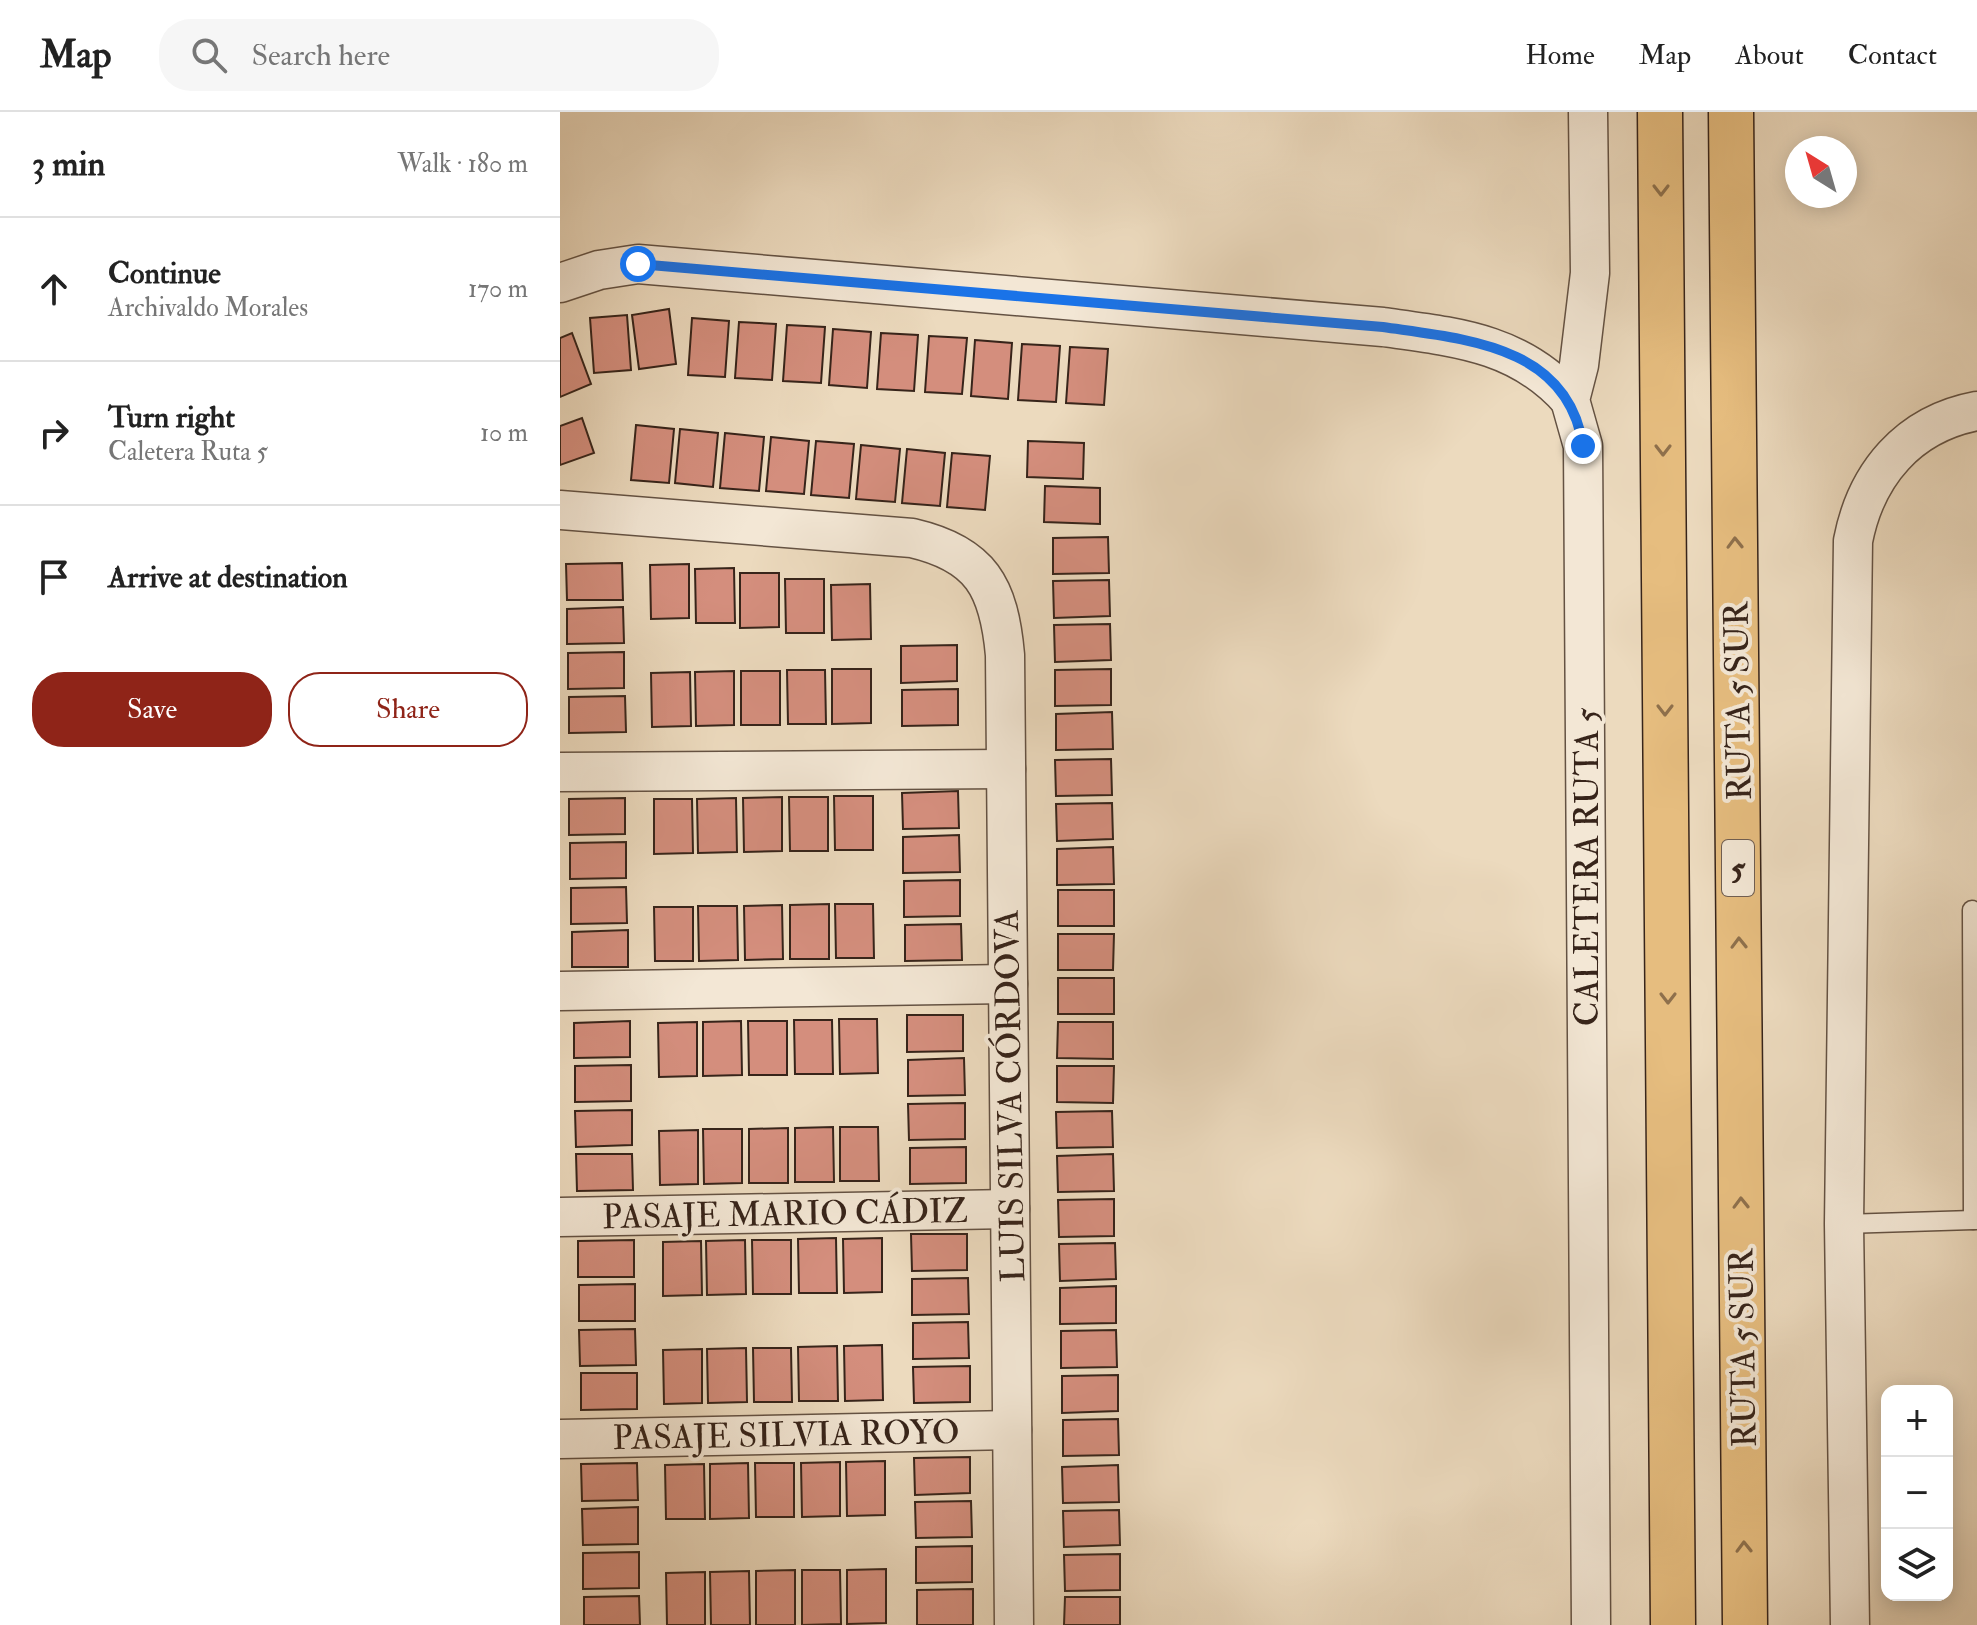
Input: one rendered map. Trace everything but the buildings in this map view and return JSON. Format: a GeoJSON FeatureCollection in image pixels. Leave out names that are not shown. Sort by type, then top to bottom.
{"type":"FeatureCollection","features":[{"type":"Feature","properties":{"kind":"highway","name":"RUTA 5 SUR"},"geometry":{"type":"LineString","coordinates":[[1660,112],[1673,1625]]}},
{"type":"Feature","properties":{"kind":"highway","name":"RUTA 5 SUR"},"geometry":{"type":"LineString","coordinates":[[1731,112],[1745,1625]]}},
{"type":"Feature","properties":{"kind":"street","name":"CALETERA RUTA 5"},"geometry":{"type":"LineString","coordinates":[[1588,112],[1590,273],[1586,322],[1570,400],[1583,446],[1591,1625]]}},
{"type":"Feature","properties":{"kind":"street"},"geometry":{"type":"LineString","coordinates":[[560,283],[599,270],[638,264],[1383,327],[1483,343],[1549,376],[1570,400]]}},
{"type":"Feature","properties":{"kind":"street"},"geometry":{"type":"LineString","coordinates":[[1850,1625],[1844,1224],[1853,541],[1867,492],[1897,451],[1937,423],[1977,411]]}},
{"type":"Feature","properties":{"kind":"street","name":"LUIS SILVA CÓRDOVA"},"geometry":{"type":"LineString","coordinates":[[560,510],[912,538],[956,552],[981,572],[997,600],[1003,628],[1006,769],[1014,1625]]}},
{"type":"Feature","properties":{"kind":"street"},"geometry":{"type":"LineString","coordinates":[[560,772],[1006,769]]}},
{"type":"Feature","properties":{"kind":"street"},"geometry":{"type":"LineString","coordinates":[[560,991],[1008,984]]}},
{"type":"Feature","properties":{"kind":"street","name":"PASAJE MARIO CÁDIZ"},"geometry":{"type":"LineString","coordinates":[[560,1217],[1010,1209]]}},
{"type":"Feature","properties":{"kind":"street","name":"PASAJE SILVIA ROYO"},"geometry":{"type":"LineString","coordinates":[[560,1439],[1012,1430]]}},
{"type":"Feature","properties":{"kind":"lane"},"geometry":{"type":"LineString","coordinates":[[1844,1224],[1975,1220],[1972,910]]}},
{"type":"Feature","properties":{"kind":"route"},"geometry":{"type":"LineString","coordinates":[[638,264],[1383,327],[1483,343],[1524,360],[1549,376],[1570,400],[1580,424],[1583,446]]}}]}
